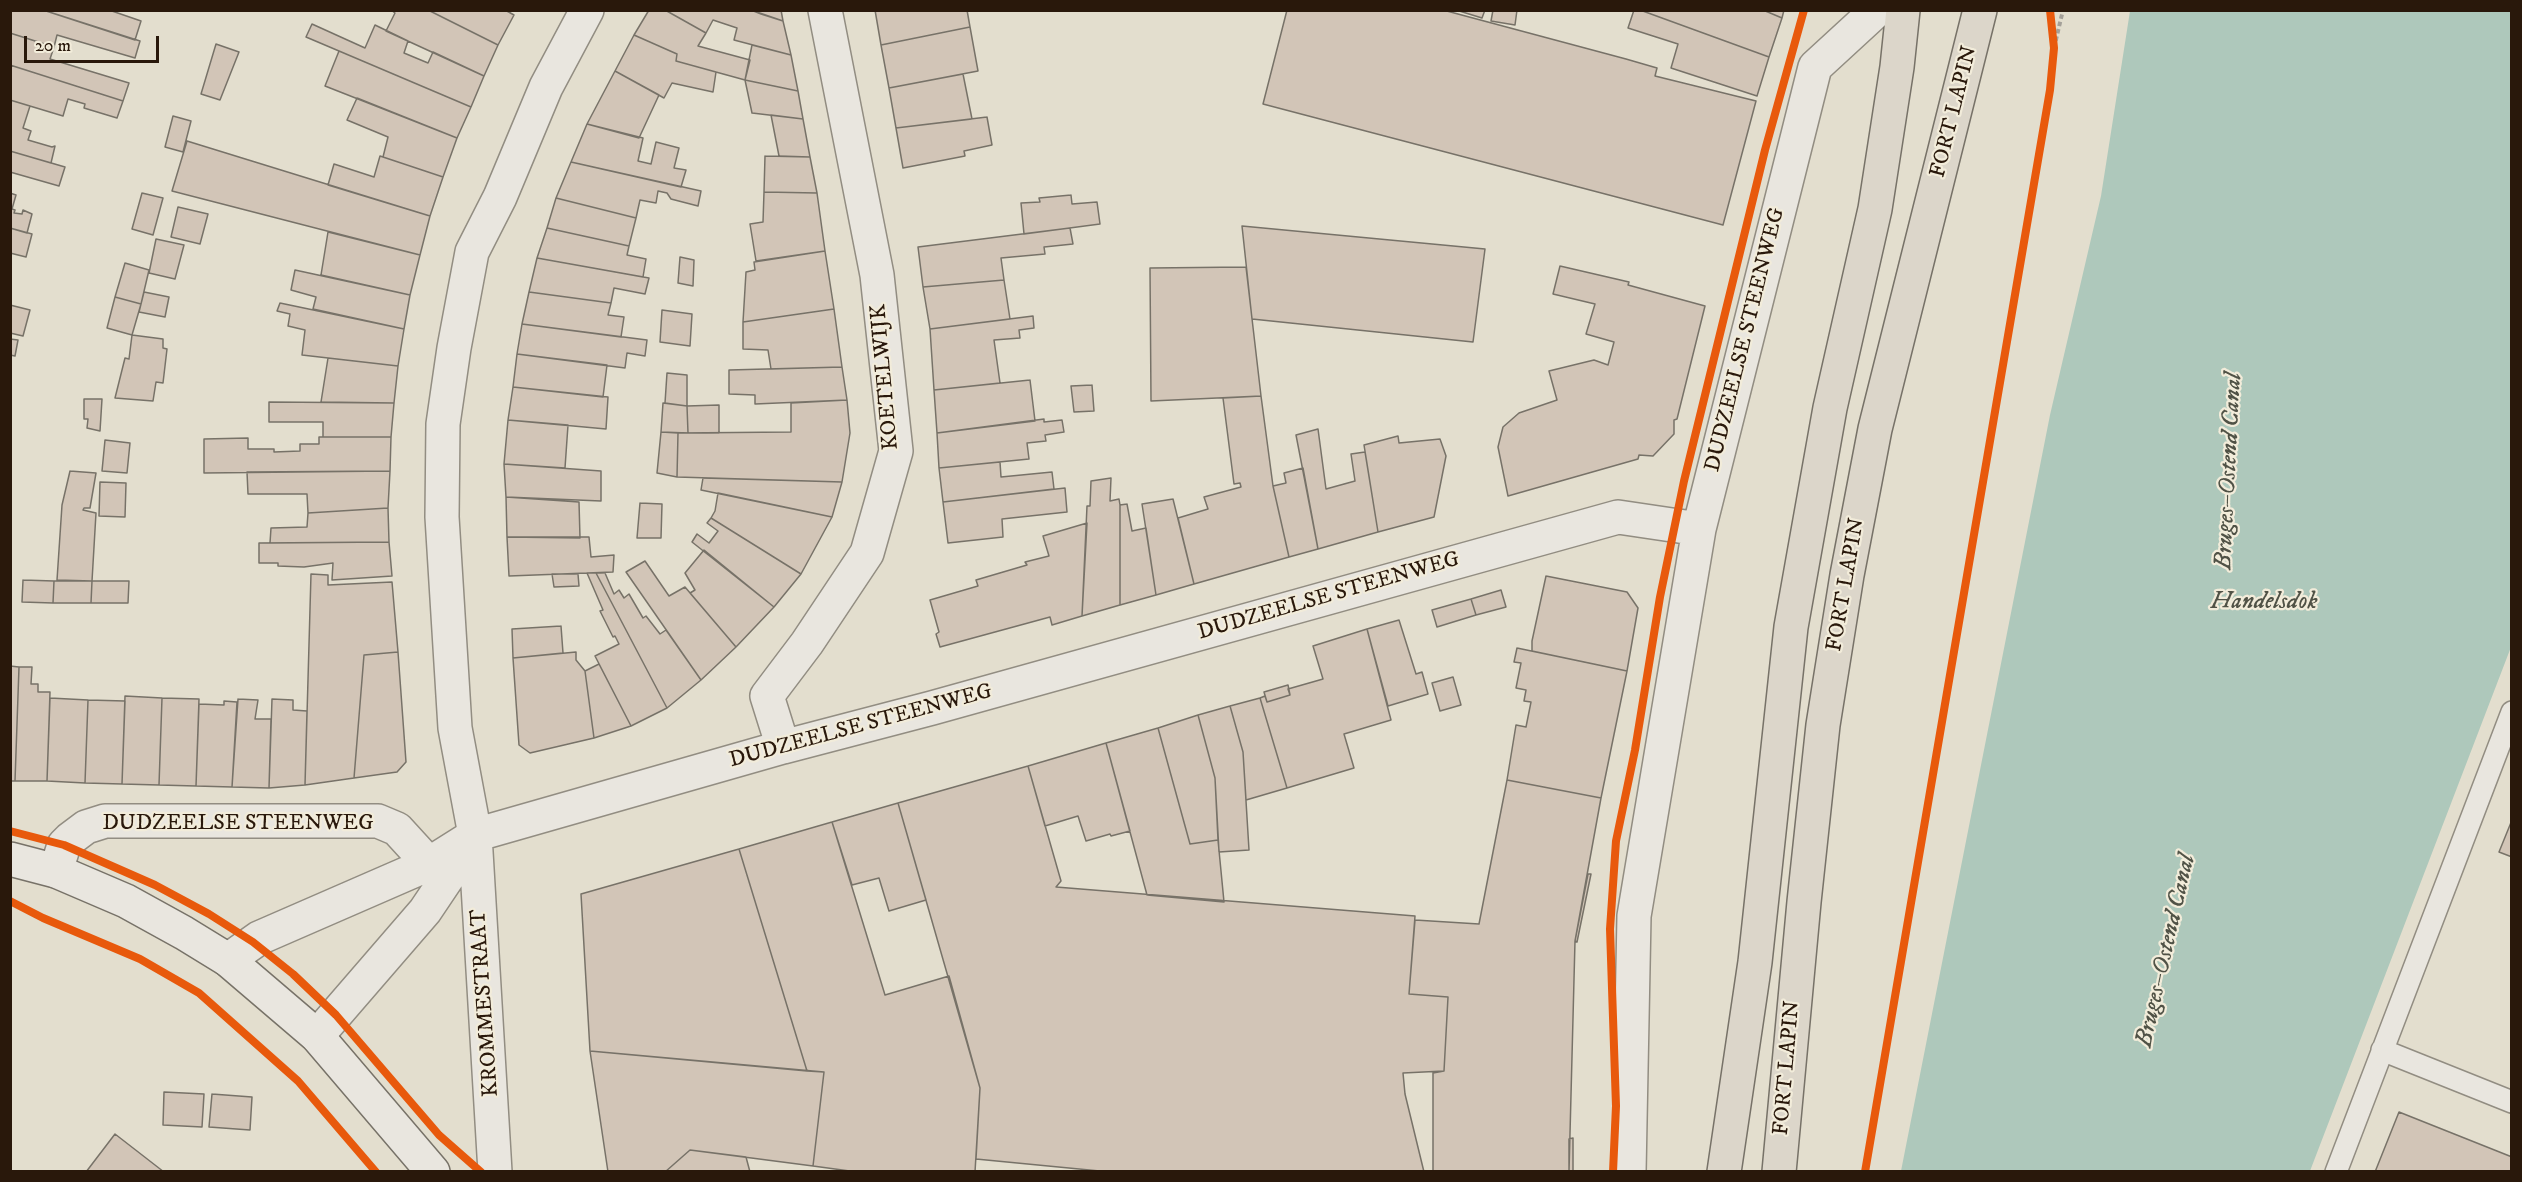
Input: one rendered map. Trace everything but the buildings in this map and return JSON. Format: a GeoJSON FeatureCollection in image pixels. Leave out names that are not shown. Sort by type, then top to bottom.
{"type":"FeatureCollection","features":[{"type":"Feature","properties":{"kind":"main road","name":"FORT LAPIN"},"geometry":{"type":"LineString","coordinates":[[1725,1172],[1755,962],[1791,627],[1830,408],[1875,209],[1897,67],[1903,10]]}},
{"type":"Feature","properties":{"kind":"main road","name":"FORT LAPIN"},"geometry":{"type":"LineString","coordinates":[[1779,1172],[1823,725],[1847,575],[1875,429],[1980,10]]}},
{"type":"Feature","properties":{"kind":"street","name":"KROMMESTRAAT"},"geometry":{"type":"LineString","coordinates":[[495,1172],[476,835],[455,728],[442,517],[445,413],[472,252],[500,197],[546,87],[587,10]]}},
{"type":"Feature","properties":{"kind":"street","name":"KOETELWIJK"},"geometry":{"type":"LineString","coordinates":[[783,747],[767,696],[807,643],[867,553],[896,451],[877,275],[825,10]]}},
{"type":"Feature","properties":{"kind":"street","name":"DUDZEELSE STEENWEG"},"geometry":{"type":"LineString","coordinates":[[228,960],[260,938],[429,864],[476,835],[783,747],[932,708],[1618,517],[1699,529],[1815,67],[1877,10]]}},
{"type":"Feature","properties":{"kind":"street"},"geometry":{"type":"LineString","coordinates":[[1629,1172],[1634,916],[1699,529]]}},
{"type":"Feature","properties":{"kind":"street","name":"DUDZEELSE STEENWEG"},"geometry":{"type":"LineString","coordinates":[[56,871],[64,845],[86,827],[105,820],[378,821],[397,829],[429,864]]}},
{"type":"Feature","properties":{"kind":"street"},"geometry":{"type":"LineString","coordinates":[[317,1036],[425,911],[476,835]]}},
{"type":"Feature","properties":{"kind":"street"},"geometry":{"type":"LineString","coordinates":[[10,859],[56,871],[126,901],[228,960],[317,1036],[433,1172]]}},
{"type":"Feature","properties":{"kind":"lane"},"geometry":{"type":"LineString","coordinates":[[2336,1172],[2511,712]]}},
{"type":"Feature","properties":{"kind":"lane"},"geometry":{"type":"LineString","coordinates":[[2382,1050],[2511,1102]]}},
{"type":"Feature","properties":{"kind":"path"},"geometry":{"type":"LineString","coordinates":[[2053,58],[2063,10]]}},
{"type":"Feature","properties":{"kind":"path"},"geometry":{"type":"LineString","coordinates":[[2051,20],[2054,48]]}},
{"type":"Feature","properties":{"kind":"water","name":"Handelsdok"},"geometry":{"type":"Polygon","coordinates":[[[2130,11],[2511,11],[2511,647],[2310,1171],[1901,1171],[2050,415],[2101,196],[2130,11]]]}},
{"type":"Feature","properties":{"kind":"cycle path"},"geometry":{"type":"LineString","coordinates":[[1613,1172],[1616,1106],[1610,929],[1616,841],[1635,750],[1660,597],[1684,481],[1765,150],[1804,10]]}},
{"type":"Feature","properties":{"kind":"cycle path"},"geometry":{"type":"LineString","coordinates":[[1865,1172],[2050,90],[2054,48],[2050,10]]}},
{"type":"Feature","properties":{"kind":"cycle path"},"geometry":{"type":"LineString","coordinates":[[10,831],[64,845],[155,885],[209,914],[253,942],[293,974],[336,1015],[439,1135],[481,1172]]}},
{"type":"Feature","properties":{"kind":"cycle path"},"geometry":{"type":"LineString","coordinates":[[10,901],[43,918],[140,959],[199,993],[298,1081],[376,1172]]}},
{"type":"Feature","properties":{"kind":"water label","name":"Bruges–Ostend Canal"},"geometry":{"type":"Point","coordinates":[2230,471]}},
{"type":"Feature","properties":{"kind":"water label","name":"Bruges–Ostend Canal"},"geometry":{"type":"Point","coordinates":[2167,951]}}]}
